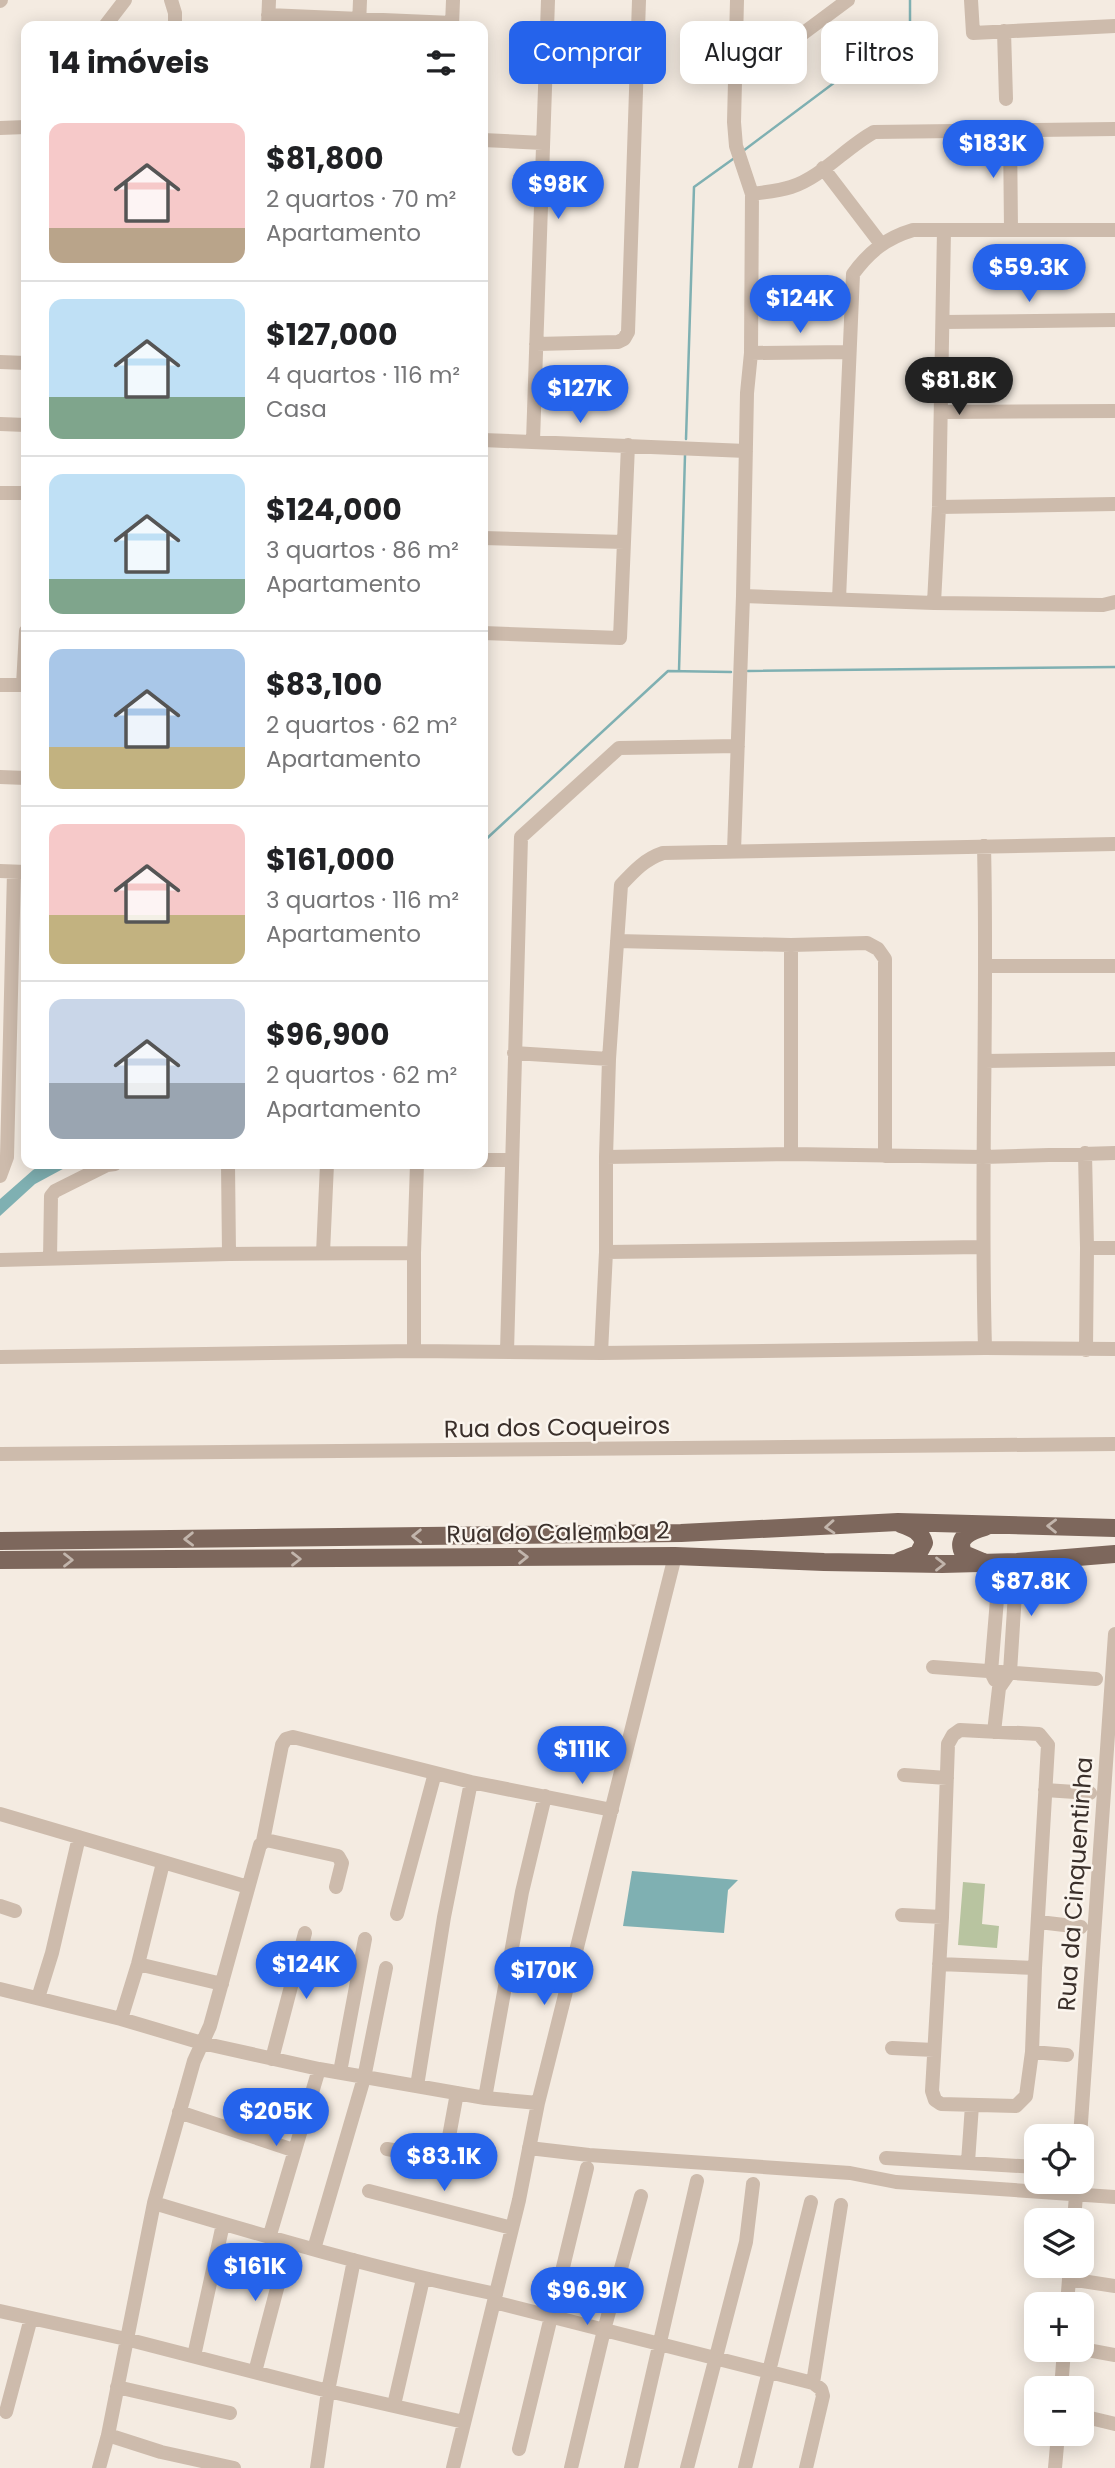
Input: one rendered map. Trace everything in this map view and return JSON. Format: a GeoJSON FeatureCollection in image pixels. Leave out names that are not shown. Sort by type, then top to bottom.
{"type":"FeatureCollection","features":[{"type":"Feature","properties":{"kind":"main road","name":"Rua do Calemba 2"},"geometry":{"type":"LineString","coordinates":[[0,1541],[681,1534],[898,1522],[1115,1528]]}},
{"type":"Feature","properties":{"kind":"main road"},"geometry":{"type":"LineString","coordinates":[[894,1563],[918,1554],[923,1546],[921,1535],[915,1529],[898,1522]]}},
{"type":"Feature","properties":{"kind":"main road"},"geometry":{"type":"LineString","coordinates":[[988,1526],[971,1532],[962,1539],[964,1554],[1001,1563]]}},
{"type":"Feature","properties":{"kind":"main road","name":"Rua do Calemba 2"},"geometry":{"type":"LineString","coordinates":[[0,1560],[675,1556],[894,1563],[1001,1563],[1115,1554]]}},
{"type":"Feature","properties":{"kind":"street"},"geometry":{"type":"LineString","coordinates":[[109,21],[125,0]]}},
{"type":"Feature","properties":{"kind":"street"},"geometry":{"type":"LineString","coordinates":[[171,0],[176,21]]}},
{"type":"Feature","properties":{"kind":"street"},"geometry":{"type":"LineString","coordinates":[[359,21],[360,0]]}},
{"type":"Feature","properties":{"kind":"street"},"geometry":{"type":"LineString","coordinates":[[452,21],[453,0]]}},
{"type":"Feature","properties":{"kind":"street"},"geometry":{"type":"LineString","coordinates":[[533,441],[548,0]]}},
{"type":"Feature","properties":{"kind":"street"},"geometry":{"type":"LineString","coordinates":[[536,344],[618,342],[624,339],[628,332],[639,0]]}},
{"type":"Feature","properties":{"kind":"street"},"geometry":{"type":"LineString","coordinates":[[734,851],[747,393],[751,353],[752,194],[736,146],[734,122],[737,0]]}},
{"type":"Feature","properties":{"kind":"street"},"geometry":{"type":"LineString","coordinates":[[807,31],[848,0]]}},
{"type":"Feature","properties":{"kind":"street"},"geometry":{"type":"LineString","coordinates":[[971,0],[972,33],[1115,26]]}},
{"type":"Feature","properties":{"kind":"street"},"geometry":{"type":"LineString","coordinates":[[268,14],[348,21]]}},
{"type":"Feature","properties":{"kind":"street"},"geometry":{"type":"LineString","coordinates":[[1004,31],[1006,99]]}},
{"type":"Feature","properties":{"kind":"street"},"geometry":{"type":"LineString","coordinates":[[0,128],[21,127]]}},
{"type":"Feature","properties":{"kind":"street"},"geometry":{"type":"LineString","coordinates":[[752,194],[793,187],[874,132],[1115,129]]}},
{"type":"Feature","properties":{"kind":"street"},"geometry":{"type":"LineString","coordinates":[[1010,131],[1011,230]]}},
{"type":"Feature","properties":{"kind":"street"},"geometry":{"type":"LineString","coordinates":[[488,140],[543,143]]}},
{"type":"Feature","properties":{"kind":"street"},"geometry":{"type":"LineString","coordinates":[[823,167],[881,244]]}},
{"type":"Feature","properties":{"kind":"street"},"geometry":{"type":"LineString","coordinates":[[838,599],[853,274],[863,260],[895,235],[913,230],[1115,230]]}},
{"type":"Feature","properties":{"kind":"street"},"geometry":{"type":"LineString","coordinates":[[934,603],[944,322],[944,230]]}},
{"type":"Feature","properties":{"kind":"street"},"geometry":{"type":"LineString","coordinates":[[944,322],[1115,320]]}},
{"type":"Feature","properties":{"kind":"street"},"geometry":{"type":"LineString","coordinates":[[751,353],[849,352]]}},
{"type":"Feature","properties":{"kind":"street"},"geometry":{"type":"LineString","coordinates":[[0,362],[21,363]]}},
{"type":"Feature","properties":{"kind":"street"},"geometry":{"type":"LineString","coordinates":[[941,412],[1115,411]]}},
{"type":"Feature","properties":{"kind":"street"},"geometry":{"type":"LineString","coordinates":[[0,424],[21,425]]}},
{"type":"Feature","properties":{"kind":"street"},"geometry":{"type":"LineString","coordinates":[[488,440],[746,451]]}},
{"type":"Feature","properties":{"kind":"street"},"geometry":{"type":"LineString","coordinates":[[488,633],[620,638],[628,444]]}},
{"type":"Feature","properties":{"kind":"street"},"geometry":{"type":"LineString","coordinates":[[0,493],[21,493]]}},
{"type":"Feature","properties":{"kind":"street"},"geometry":{"type":"LineString","coordinates":[[939,507],[1115,504]]}},
{"type":"Feature","properties":{"kind":"street"},"geometry":{"type":"LineString","coordinates":[[488,538],[624,542]]}},
{"type":"Feature","properties":{"kind":"street"},"geometry":{"type":"LineString","coordinates":[[743,596],[934,603],[1102,605],[1115,602]]}},
{"type":"Feature","properties":{"kind":"street"},"geometry":{"type":"LineString","coordinates":[[0,685],[21,685]]}},
{"type":"Feature","properties":{"kind":"street"},"geometry":{"type":"LineString","coordinates":[[507,1352],[510,1160],[521,837],[619,748],[738,746]]}},
{"type":"Feature","properties":{"kind":"street"},"geometry":{"type":"LineString","coordinates":[[0,777],[21,778]]}},
{"type":"Feature","properties":{"kind":"street"},"geometry":{"type":"LineString","coordinates":[[601,1353],[610,1059],[621,885],[650,857],[663,853],[1115,844]]}},
{"type":"Feature","properties":{"kind":"street"},"geometry":{"type":"LineString","coordinates":[[984,846],[987,966],[982,1247],[985,1348]]}},
{"type":"Feature","properties":{"kind":"street"},"geometry":{"type":"LineString","coordinates":[[0,1176],[7,1157],[6,966],[14,871]]}},
{"type":"Feature","properties":{"kind":"street"},"geometry":{"type":"LineString","coordinates":[[617,941],[791,945],[867,943],[883,953],[885,1156]]}},
{"type":"Feature","properties":{"kind":"street"},"geometry":{"type":"LineString","coordinates":[[791,945],[791,1154]]}},
{"type":"Feature","properties":{"kind":"street"},"geometry":{"type":"LineString","coordinates":[[987,966],[1115,966]]}},
{"type":"Feature","properties":{"kind":"street"},"geometry":{"type":"LineString","coordinates":[[514,1053],[610,1059]]}},
{"type":"Feature","properties":{"kind":"street"},"geometry":{"type":"LineString","coordinates":[[985,1061],[1115,1059]]}},
{"type":"Feature","properties":{"kind":"street"},"geometry":{"type":"LineString","coordinates":[[1084,1153],[1086,1349]]}},
{"type":"Feature","properties":{"kind":"street"},"geometry":{"type":"LineString","coordinates":[[606,1157],[791,1154],[983,1157],[1115,1153]]}},
{"type":"Feature","properties":{"kind":"street"},"geometry":{"type":"LineString","coordinates":[[488,1160],[510,1160]]}},
{"type":"Feature","properties":{"kind":"street"},"geometry":{"type":"LineString","coordinates":[[50,1259],[51,1196],[99,1169]]}},
{"type":"Feature","properties":{"kind":"street"},"geometry":{"type":"LineString","coordinates":[[228,1169],[229,1254]]}},
{"type":"Feature","properties":{"kind":"street"},"geometry":{"type":"LineString","coordinates":[[323,1253],[327,1169]]}},
{"type":"Feature","properties":{"kind":"street"},"geometry":{"type":"LineString","coordinates":[[414,1351],[417,1169]]}},
{"type":"Feature","properties":{"kind":"street"},"geometry":{"type":"LineString","coordinates":[[606,1252],[982,1247]]}},
{"type":"Feature","properties":{"kind":"street"},"geometry":{"type":"LineString","coordinates":[[1087,1248],[1115,1248]]}},
{"type":"Feature","properties":{"kind":"street"},"geometry":{"type":"LineString","coordinates":[[0,1260],[229,1254],[414,1254]]}},
{"type":"Feature","properties":{"kind":"street"},"geometry":{"type":"LineString","coordinates":[[0,1357],[414,1351],[601,1353],[1115,1349]]}},
{"type":"Feature","properties":{"kind":"street","name":"Rua dos Coqueiros"},"geometry":{"type":"LineString","coordinates":[[0,1454],[1115,1444]]}},
{"type":"Feature","properties":{"kind":"street"},"geometry":{"type":"LineString","coordinates":[[453,2468],[512,2228],[538,2103],[675,1556]]}},
{"type":"Feature","properties":{"kind":"street"},"geometry":{"type":"LineString","coordinates":[[994,1732],[999,1688],[1010,1672],[1001,1563]]}},
{"type":"Feature","properties":{"kind":"street"},"geometry":{"type":"LineString","coordinates":[[999,1688],[991,1672],[1001,1563]]}},
{"type":"Feature","properties":{"kind":"street","name":"Rua da Cinquentinha"},"geometry":{"type":"LineString","coordinates":[[1081,2124],[1115,1634]]}},
{"type":"Feature","properties":{"kind":"street"},"geometry":{"type":"LineString","coordinates":[[933,1667],[1096,1679]]}},
{"type":"Feature","properties":{"kind":"street"},"geometry":{"type":"LineString","coordinates":[[960,1730],[994,1732],[1039,1734],[1048,1745],[1032,2052],[1026,2096],[1023,2102],[1016,2106],[941,2104],[935,2100],[932,2091],[948,1744],[960,1730]]}},
{"type":"Feature","properties":{"kind":"street"},"geometry":{"type":"LineString","coordinates":[[99,2468],[108,2435],[154,2203],[178,2112],[194,2061],[210,2026],[222,1984],[262,1841],[282,1745],[286,1739],[293,1737],[471,1782],[612,1810]]}},
{"type":"Feature","properties":{"kind":"street"},"geometry":{"type":"LineString","coordinates":[[397,1914],[435,1773]]}},
{"type":"Feature","properties":{"kind":"street"},"geometry":{"type":"LineString","coordinates":[[904,1775],[947,1778]]}},
{"type":"Feature","properties":{"kind":"street"},"geometry":{"type":"LineString","coordinates":[[417,2086],[444,1917],[471,1782]]}},
{"type":"Feature","properties":{"kind":"street"},"geometry":{"type":"LineString","coordinates":[[1045,1790],[1090,1793]]}},
{"type":"Feature","properties":{"kind":"street"},"geometry":{"type":"LineString","coordinates":[[485,2098],[522,1892],[545,1796]]}},
{"type":"Feature","properties":{"kind":"street"},"geometry":{"type":"LineString","coordinates":[[0,1814],[248,1887]]}},
{"type":"Feature","properties":{"kind":"street"},"geometry":{"type":"LineString","coordinates":[[38,1998],[52,1954],[79,1837]]}},
{"type":"Feature","properties":{"kind":"street"},"geometry":{"type":"LineString","coordinates":[[262,1841],[341,1858],[336,1887]]}},
{"type":"Feature","properties":{"kind":"street"},"geometry":{"type":"LineString","coordinates":[[121,2019],[138,1964],[163,1863]]}},
{"type":"Feature","properties":{"kind":"street"},"geometry":{"type":"LineString","coordinates":[[0,1906],[15,1911]]}},
{"type":"Feature","properties":{"kind":"street"},"geometry":{"type":"LineString","coordinates":[[902,1915],[942,1917]]}},
{"type":"Feature","properties":{"kind":"street"},"geometry":{"type":"LineString","coordinates":[[1039,1922],[1081,1927]]}},
{"type":"Feature","properties":{"kind":"street"},"geometry":{"type":"LineString","coordinates":[[272,2059],[305,1934]]}},
{"type":"Feature","properties":{"kind":"street"},"geometry":{"type":"LineString","coordinates":[[340,2072],[365,1939]]}},
{"type":"Feature","properties":{"kind":"street"},"geometry":{"type":"LineString","coordinates":[[138,1964],[222,1984]]}},
{"type":"Feature","properties":{"kind":"street"},"geometry":{"type":"LineString","coordinates":[[939,1964],[1035,1968]]}},
{"type":"Feature","properties":{"kind":"street"},"geometry":{"type":"LineString","coordinates":[[314,2249],[364,2078],[386,1968]]}},
{"type":"Feature","properties":{"kind":"street"},"geometry":{"type":"LineString","coordinates":[[0,1989],[121,2019],[202,2043],[319,2069],[485,2098],[538,2103]]}},
{"type":"Feature","properties":{"kind":"street"},"geometry":{"type":"LineString","coordinates":[[892,2048],[934,2050]]}},
{"type":"Feature","properties":{"kind":"street"},"geometry":{"type":"LineString","coordinates":[[1032,2052],[1067,2055]]}},
{"type":"Feature","properties":{"kind":"street"},"geometry":{"type":"LineString","coordinates":[[269,2238],[319,2069]]}},
{"type":"Feature","properties":{"kind":"street"},"geometry":{"type":"LineString","coordinates":[[387,2148],[443,2157],[457,2093]]}},
{"type":"Feature","properties":{"kind":"street"},"geometry":{"type":"LineString","coordinates":[[968,2162],[972,2105]]}},
{"type":"Feature","properties":{"kind":"street"},"geometry":{"type":"LineString","coordinates":[[178,2112],[293,2150]]}},
{"type":"Feature","properties":{"kind":"street"},"geometry":{"type":"LineString","coordinates":[[529,2148],[589,2155],[850,2173],[896,2182],[1024,2186]]}},
{"type":"Feature","properties":{"kind":"street"},"geometry":{"type":"LineString","coordinates":[[886,2158],[1024,2167]]}},
{"type":"Feature","properties":{"kind":"street"},"geometry":{"type":"LineString","coordinates":[[519,2449],[587,2168]]}},
{"type":"Feature","properties":{"kind":"street"},"geometry":{"type":"LineString","coordinates":[[631,2468],[697,2181]]}},
{"type":"Feature","properties":{"kind":"street"},"geometry":{"type":"LineString","coordinates":[[687,2468],[746,2242],[754,2183]]}},
{"type":"Feature","properties":{"kind":"street"},"geometry":{"type":"LineString","coordinates":[[369,2191],[512,2228]]}},
{"type":"Feature","properties":{"kind":"street"},"geometry":{"type":"LineString","coordinates":[[1094,2192],[1115,2197]]}},
{"type":"Feature","properties":{"kind":"street"},"geometry":{"type":"LineString","coordinates":[[571,2468],[604,2330],[641,2196]]}},
{"type":"Feature","properties":{"kind":"street"},"geometry":{"type":"LineString","coordinates":[[745,2468],[811,2202]]}},
{"type":"Feature","properties":{"kind":"street"},"geometry":{"type":"LineString","coordinates":[[154,2203],[269,2238],[495,2298],[550,2317],[813,2384],[821,2389],[823,2396],[806,2468]]}},
{"type":"Feature","properties":{"kind":"street"},"geometry":{"type":"LineString","coordinates":[[813,2384],[841,2205]]}},
{"type":"Feature","properties":{"kind":"street"},"geometry":{"type":"LineString","coordinates":[[194,2356],[223,2224]]}},
{"type":"Feature","properties":{"kind":"street"},"geometry":{"type":"LineString","coordinates":[[255,2372],[289,2243]]}},
{"type":"Feature","properties":{"kind":"street"},"geometry":{"type":"LineString","coordinates":[[317,2468],[328,2391],[354,2260]]}},
{"type":"Feature","properties":{"kind":"street"},"geometry":{"type":"LineString","coordinates":[[1087,2278],[1115,2286]]}},
{"type":"Feature","properties":{"kind":"street"},"geometry":{"type":"LineString","coordinates":[[394,2405],[423,2279]]}},
{"type":"Feature","properties":{"kind":"street"},"geometry":{"type":"LineString","coordinates":[[0,2311],[464,2422]]}},
{"type":"Feature","properties":{"kind":"street"},"geometry":{"type":"LineString","coordinates":[[6,2412],[31,2318]]}},
{"type":"Feature","properties":{"kind":"street"},"geometry":{"type":"LineString","coordinates":[[1094,2351],[1115,2355]]}},
{"type":"Feature","properties":{"kind":"street"},"geometry":{"type":"LineString","coordinates":[[117,2387],[230,2413]]}},
{"type":"Feature","properties":{"kind":"street"},"geometry":{"type":"LineString","coordinates":[[1094,2419],[1115,2424]]}},
{"type":"Feature","properties":{"kind":"street"},"geometry":{"type":"LineString","coordinates":[[108,2435],[161,2452],[233,2468]]}},
{"type":"Feature","properties":{"kind":"street"},"geometry":{"type":"LineString","coordinates":[[1055,2468],[1057,2446]]}},
{"type":"Feature","properties":{"kind":"green space"},"geometry":{"type":"Polygon","coordinates":[[[963,1882],[985,1884],[982,1924],[999,1926],[997,1948],[958,1945],[963,1882]]]}},
{"type":"Feature","properties":{"kind":"water"},"geometry":{"type":"Polygon","coordinates":[[[63,1169],[35,1184],[0,1216],[0,1199],[33,1170],[63,1169]]]}},
{"type":"Feature","properties":{"kind":"water"},"geometry":{"type":"Polygon","coordinates":[[[632,1871],[738,1880],[728,1890],[724,1933],[623,1926],[632,1871]]]}},
{"type":"Feature","properties":{"kind":"waterway"},"geometry":{"type":"LineString","coordinates":[[743,151],[910,26],[910,0]]}},
{"type":"Feature","properties":{"kind":"waterway"},"geometry":{"type":"LineString","coordinates":[[686,439],[694,187],[733,159]]}},
{"type":"Feature","properties":{"kind":"waterway"},"geometry":{"type":"LineString","coordinates":[[679,671],[685,455]]}},
{"type":"Feature","properties":{"kind":"waterway"},"geometry":{"type":"LineString","coordinates":[[748,671],[1115,667]]}},
{"type":"Feature","properties":{"kind":"waterway"},"geometry":{"type":"LineString","coordinates":[[488,837],[668,671],[731,672]]}}]}
